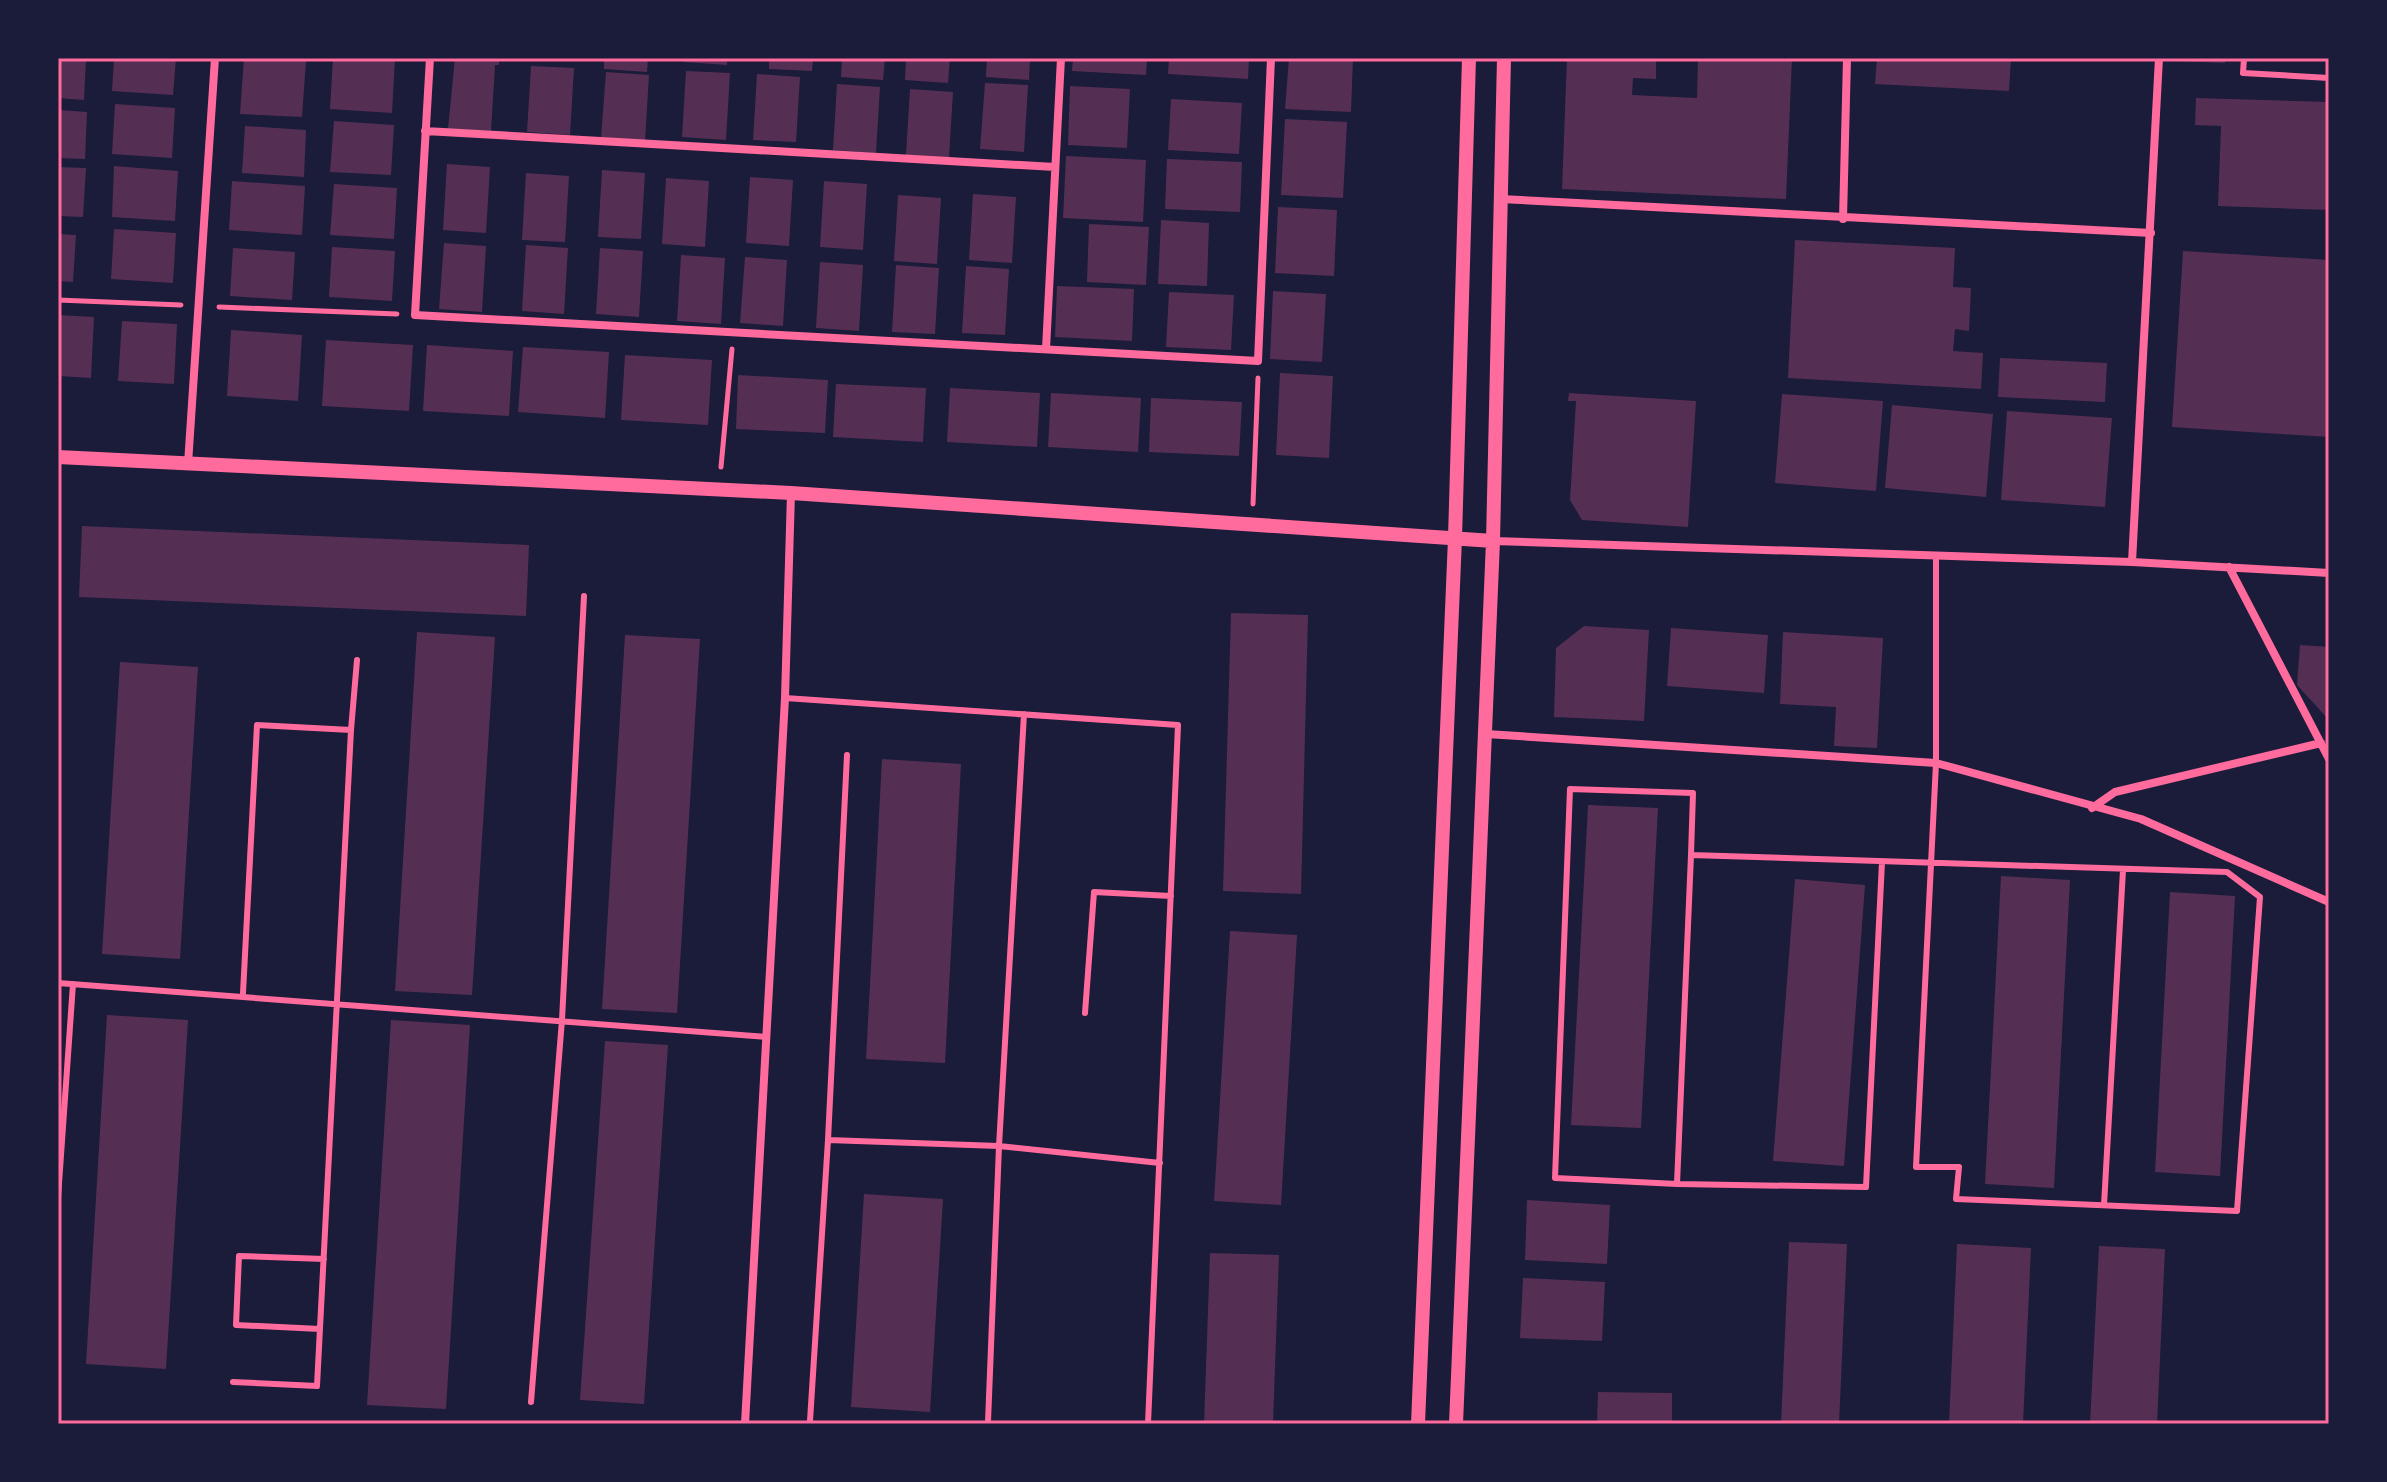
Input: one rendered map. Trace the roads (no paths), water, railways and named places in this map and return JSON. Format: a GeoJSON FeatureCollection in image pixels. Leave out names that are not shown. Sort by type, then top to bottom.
{"type":"FeatureCollection","features":[{"type":"Feature","properties":{"kind":"street"},"geometry":{"type":"LineString","coordinates":[[188,464],[215,58]]}},
{"type":"Feature","properties":{"kind":"street"},"geometry":{"type":"LineString","coordinates":[[430,58],[415,315],[1258,361],[1271,58]]}},
{"type":"Feature","properties":{"kind":"street"},"geometry":{"type":"LineString","coordinates":[[1046,349],[1061,58]]}},
{"type":"Feature","properties":{"kind":"street"},"geometry":{"type":"LineString","coordinates":[[1418,1424],[1455,538],[1469,58]]}},
{"type":"Feature","properties":{"kind":"street"},"geometry":{"type":"LineString","coordinates":[[1456,1424],[1493,541],[1504,58]]}},
{"type":"Feature","properties":{"kind":"street"},"geometry":{"type":"LineString","coordinates":[[1843,219],[1847,58]]}},
{"type":"Feature","properties":{"kind":"street"},"geometry":{"type":"LineString","coordinates":[[2132,562],[2159,58]]}},
{"type":"Feature","properties":{"kind":"street"},"geometry":{"type":"LineString","coordinates":[[425,131],[1055,167]]}},
{"type":"Feature","properties":{"kind":"street"},"geometry":{"type":"LineString","coordinates":[[1500,199],[2151,233]]}},
{"type":"Feature","properties":{"kind":"street"},"geometry":{"type":"LineString","coordinates":[[58,457],[791,493],[1493,541],[2132,562],[2329,573]]}},
{"type":"Feature","properties":{"kind":"street"},"geometry":{"type":"LineString","coordinates":[[745,1424],[785,698],[791,493]]}},
{"type":"Feature","properties":{"kind":"street"},"geometry":{"type":"LineString","coordinates":[[2229,567],[2329,759]]}},
{"type":"Feature","properties":{"kind":"street"},"geometry":{"type":"LineString","coordinates":[[1486,734],[1936,763],[2141,819],[2329,902]]}},
{"type":"Feature","properties":{"kind":"street"},"geometry":{"type":"LineString","coordinates":[[2092,808],[2115,792],[2321,743]]}},
{"type":"Feature","properties":{"kind":"lane"},"geometry":{"type":"LineString","coordinates":[[2244,58],[2243,73],[2329,78]]}},
{"type":"Feature","properties":{"kind":"lane"},"geometry":{"type":"LineString","coordinates":[[1691,855],[1882,862],[1931,863],[2123,870],[2227,872],[2260,897],[2237,1211],[1956,1199],[1959,1167],[1916,1167],[1931,863],[1936,763],[1936,556]]}},
{"type":"Feature","properties":{"kind":"lane"},"geometry":{"type":"LineString","coordinates":[[531,1402],[562,1020],[584,596]]}},
{"type":"Feature","properties":{"kind":"lane"},"geometry":{"type":"LineString","coordinates":[[233,1382],[317,1386],[357,660]]}},
{"type":"Feature","properties":{"kind":"lane"},"geometry":{"type":"LineString","coordinates":[[785,698],[1178,725],[1148,1424]]}},
{"type":"Feature","properties":{"kind":"lane"},"geometry":{"type":"LineString","coordinates":[[988,1422],[999,1146],[1024,714]]}},
{"type":"Feature","properties":{"kind":"lane"},"geometry":{"type":"LineString","coordinates":[[243,993],[257,725],[351,730]]}},
{"type":"Feature","properties":{"kind":"lane"},"geometry":{"type":"LineString","coordinates":[[810,1421],[847,755]]}},
{"type":"Feature","properties":{"kind":"lane"},"geometry":{"type":"LineString","coordinates":[[1677,1184],[1693,793],[1570,789],[1555,1178],[1677,1184],[1866,1187],[1882,862]]}},
{"type":"Feature","properties":{"kind":"lane"},"geometry":{"type":"LineString","coordinates":[[2104,1205],[2123,870]]}},
{"type":"Feature","properties":{"kind":"lane"},"geometry":{"type":"LineString","coordinates":[[1085,1013],[1094,892],[1171,896]]}},
{"type":"Feature","properties":{"kind":"lane"},"geometry":{"type":"LineString","coordinates":[[58,983],[243,993],[337,1004],[767,1037]]}},
{"type":"Feature","properties":{"kind":"lane"},"geometry":{"type":"LineString","coordinates":[[58,1198],[73,984]]}},
{"type":"Feature","properties":{"kind":"lane"},"geometry":{"type":"LineString","coordinates":[[828,1140],[999,1146],[1160,1163]]}},
{"type":"Feature","properties":{"kind":"lane"},"geometry":{"type":"LineString","coordinates":[[320,1329],[236,1325],[239,1256],[324,1259]]}}]}
